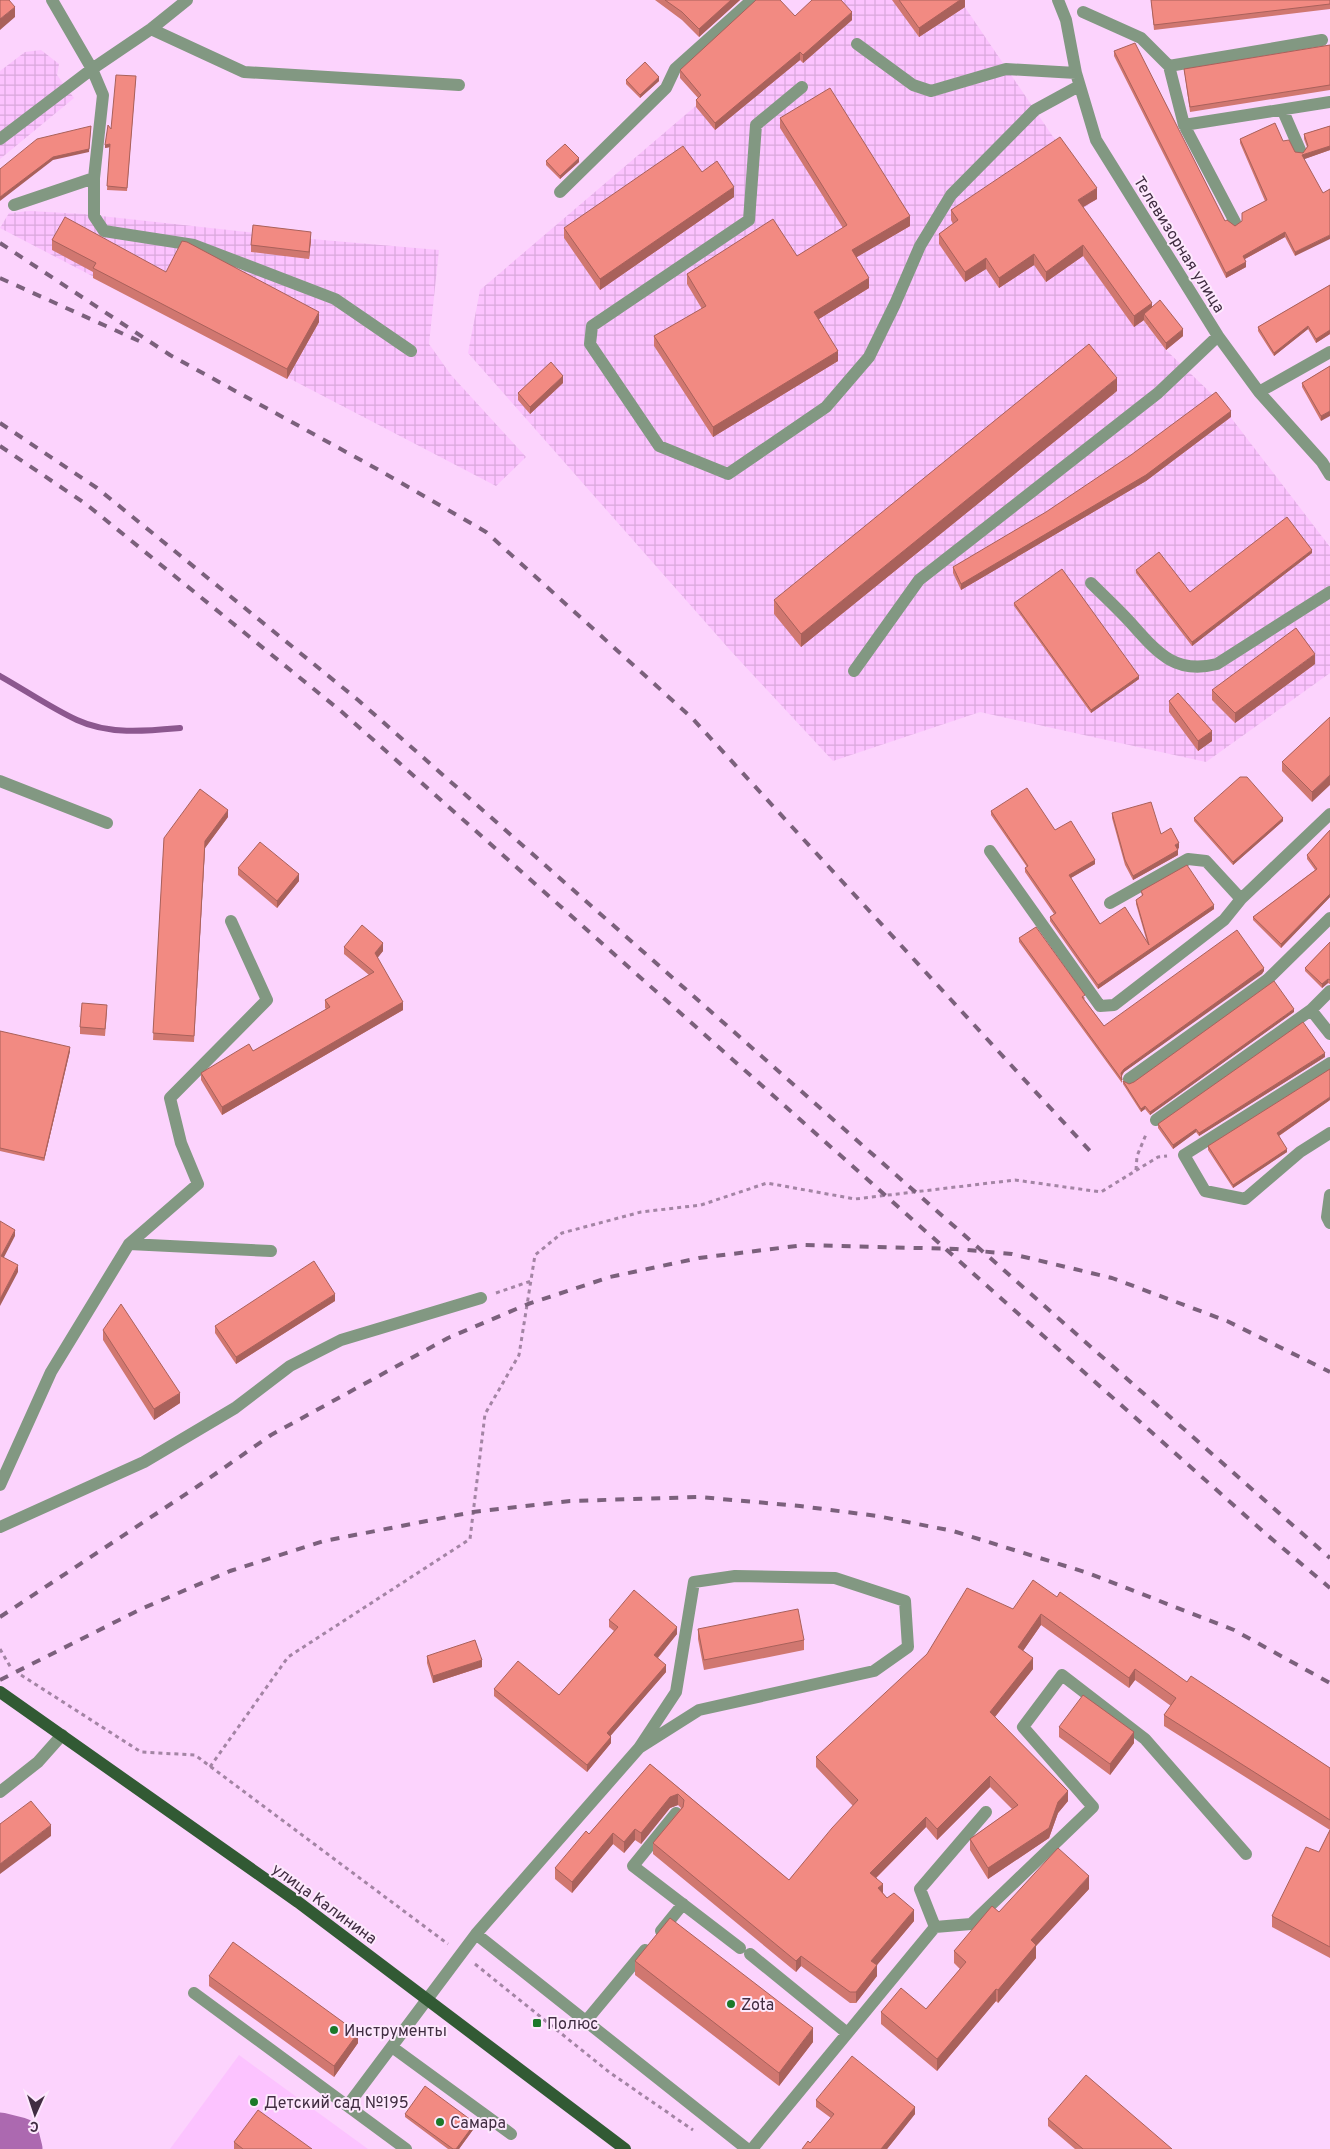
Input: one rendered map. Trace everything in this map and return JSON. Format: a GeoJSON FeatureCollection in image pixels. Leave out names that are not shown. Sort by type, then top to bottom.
{"type":"FeatureCollection","features":[{"type":"Feature","properties":{"kind":"main road","name":"улица Калинина"},"geometry":{"type":"LineString","coordinates":[[0,1692],[298,1902],[428,1998],[625,2149]]}},
{"type":"Feature","properties":{"kind":"street"},"geometry":{"type":"LineString","coordinates":[[52,0],[92,69],[103,95],[94,178],[94,216],[104,231],[194,246],[335,299],[411,351]]}},
{"type":"Feature","properties":{"kind":"street"},"geometry":{"type":"LineString","coordinates":[[0,139],[92,69],[151,29],[186,0]]}},
{"type":"Feature","properties":{"kind":"street"},"geometry":{"type":"LineString","coordinates":[[560,192],[666,88],[675,69],[752,0]]}},
{"type":"Feature","properties":{"kind":"street","name":"Телевизорная улица"},"geometry":{"type":"LineString","coordinates":[[1058,0],[1066,20],[1078,80],[1096,140],[1218,336],[1259,392],[1326,459],[1330,475]]}},
{"type":"Feature","properties":{"kind":"street"},"geometry":{"type":"LineString","coordinates":[[1066,20],[1085,6],[1140,38],[1169,66],[1184,125],[1235,222]]}},
{"type":"Feature","properties":{"kind":"street"},"geometry":{"type":"LineString","coordinates":[[151,29],[244,72],[460,84]]}},
{"type":"Feature","properties":{"kind":"street"},"geometry":{"type":"LineString","coordinates":[[1169,66],[1322,40]]}},
{"type":"Feature","properties":{"kind":"street"},"geometry":{"type":"LineString","coordinates":[[857,44],[912,85],[931,91],[1006,69],[1078,80]]}},
{"type":"Feature","properties":{"kind":"street"},"geometry":{"type":"LineString","coordinates":[[802,87],[756,125],[749,220],[592,326],[590,344],[659,446],[728,474],[826,406],[868,357],[895,304],[920,246],[952,195],[1035,110],[1078,80]]}},
{"type":"Feature","properties":{"kind":"street"},"geometry":{"type":"LineString","coordinates":[[1184,125],[1330,102]]}},
{"type":"Feature","properties":{"kind":"street"},"geometry":{"type":"LineString","coordinates":[[1282,111],[1300,150]]}},
{"type":"Feature","properties":{"kind":"street"},"geometry":{"type":"LineString","coordinates":[[14,205],[94,178]]}},
{"type":"Feature","properties":{"kind":"street"},"geometry":{"type":"LineString","coordinates":[[854,671],[918,580],[1158,393],[1218,336]]}},
{"type":"Feature","properties":{"kind":"street"},"geometry":{"type":"LineString","coordinates":[[1259,392],[1330,352]]}},
{"type":"Feature","properties":{"kind":"street"},"geometry":{"type":"LineString","coordinates":[[1091,583],[1155,651],[1184,666],[1201,668],[1217,664],[1330,592]]}},
{"type":"Feature","properties":{"kind":"street"},"geometry":{"type":"LineString","coordinates":[[0,781],[107,823]]}},
{"type":"Feature","properties":{"kind":"street"},"geometry":{"type":"LineString","coordinates":[[990,851],[1100,1006],[1114,1005],[1224,920],[1241,899],[1330,814]]}},
{"type":"Feature","properties":{"kind":"street"},"geometry":{"type":"LineString","coordinates":[[1110,903],[1188,859],[1206,861],[1241,899]]}},
{"type":"Feature","properties":{"kind":"street"},"geometry":{"type":"LineString","coordinates":[[1129,1079],[1267,980],[1330,918]]}},
{"type":"Feature","properties":{"kind":"street"},"geometry":{"type":"LineString","coordinates":[[0,1485],[50,1372],[129,1244],[198,1184],[181,1143],[170,1098],[267,1000],[231,921]]}},
{"type":"Feature","properties":{"kind":"street"},"geometry":{"type":"LineString","coordinates":[[1156,1120],[1311,1010],[1330,991]]}},
{"type":"Feature","properties":{"kind":"street"},"geometry":{"type":"LineString","coordinates":[[1311,1010],[1330,1034]]}},
{"type":"Feature","properties":{"kind":"street"},"geometry":{"type":"LineString","coordinates":[[1330,1063],[1184,1155],[1205,1191],[1245,1199],[1300,1152],[1330,1133]]}},
{"type":"Feature","properties":{"kind":"street"},"geometry":{"type":"LineString","coordinates":[[1330,1195],[1327,1217],[1330,1223]]}},
{"type":"Feature","properties":{"kind":"street"},"geometry":{"type":"LineString","coordinates":[[129,1244],[271,1251]]}},
{"type":"Feature","properties":{"kind":"street"},"geometry":{"type":"LineString","coordinates":[[0,1527],[144,1462],[235,1408],[290,1366],[341,1340],[481,1298]]}},
{"type":"Feature","properties":{"kind":"street"},"geometry":{"type":"LineString","coordinates":[[348,2106],[476,1934],[639,1748],[676,1692],[694,1582],[735,1576],[835,1578],[905,1601],[908,1647],[874,1671],[699,1710],[639,1748]]}},
{"type":"Feature","properties":{"kind":"street"},"geometry":{"type":"LineString","coordinates":[[752,2149],[935,1927],[971,1924],[1093,1807],[1023,1727],[1062,1675],[1146,1739],[1246,1854]]}},
{"type":"Feature","properties":{"kind":"street"},"geometry":{"type":"LineString","coordinates":[[0,1792],[38,1762],[62,1735]]}},
{"type":"Feature","properties":{"kind":"street"},"geometry":{"type":"LineString","coordinates":[[935,1927],[920,1889],[986,1812]]}},
{"type":"Feature","properties":{"kind":"street"},"geometry":{"type":"LineString","coordinates":[[676,1813],[633,1866],[745,1951],[847,2033]]}},
{"type":"Feature","properties":{"kind":"street"},"geometry":{"type":"LineString","coordinates":[[586,2021],[683,1904]]}},
{"type":"Feature","properties":{"kind":"street"},"geometry":{"type":"LineString","coordinates":[[476,1934],[747,2149]]}},
{"type":"Feature","properties":{"kind":"street"},"geometry":{"type":"LineString","coordinates":[[194,1993],[406,2149]]}},
{"type":"Feature","properties":{"kind":"street"},"geometry":{"type":"LineString","coordinates":[[392,2047],[511,2134]]}},
{"type":"Feature","properties":{"kind":"path"},"geometry":{"type":"LineString","coordinates":[[1136,1170],[1136,1156],[1143,1137],[1156,1120]]}},
{"type":"Feature","properties":{"kind":"path"},"geometry":{"type":"LineString","coordinates":[[210,1767],[288,1657],[426,1569],[470,1538],[485,1414],[519,1355],[535,1255],[562,1233],[642,1212],[701,1204],[767,1183],[855,1199],[1014,1180],[1101,1192],[1158,1157],[1184,1155]]}},
{"type":"Feature","properties":{"kind":"path"},"geometry":{"type":"LineString","coordinates":[[481,1298],[531,1281]]}},
{"type":"Feature","properties":{"kind":"path"},"geometry":{"type":"LineString","coordinates":[[0,1649],[11,1668]]}},
{"type":"Feature","properties":{"kind":"path"},"geometry":{"type":"LineString","coordinates":[[21,1675],[141,1752],[195,1755],[461,1953],[609,2072],[696,2132]]}},
{"type":"Feature","properties":{"kind":"shaded area"},"geometry":{"type":"Polygon","coordinates":[[[820,0],[960,0],[1097,199],[1060,224],[1134,326],[1143,320],[1166,350],[1216,398],[1330,547],[1330,673],[1206,762],[980,712],[833,761],[730,650],[468,353],[480,290],[820,0]]]}},
{"type":"Feature","properties":{"kind":"shaded area"},"geometry":{"type":"Polygon","coordinates":[[[41,50],[59,64],[57,75],[74,98],[0,159],[0,71],[25,52],[41,50]]]}},
{"type":"Feature","properties":{"kind":"shaded area"},"geometry":{"type":"Polygon","coordinates":[[[30,211],[83,214],[311,239],[439,250],[429,344],[451,375],[526,457],[496,486],[0,228],[9,213],[30,211]]]}},
{"type":"Feature","properties":{"kind":"shaded area","name":"Детский сад №195"},"geometry":{"type":"Polygon","coordinates":[[[239,2055],[368,2149],[170,2149],[239,2055]]]}},
{"type":"Feature","properties":{"kind":"building"},"geometry":{"type":"Polygon","coordinates":[[[0,0],[9,0],[15,7],[0,19],[0,0]]]}},
{"type":"Feature","properties":{"kind":"building"},"geometry":{"type":"Polygon","coordinates":[[[665,0],[731,0],[699,29],[682,12],[665,0]]]}},
{"type":"Feature","properties":{"kind":"building"},"geometry":{"type":"Polygon","coordinates":[[[756,0],[780,0],[795,16],[812,0],[841,0],[852,12],[803,55],[800,52],[715,123],[696,100],[701,95],[680,70],[756,0]]]}},
{"type":"Feature","properties":{"kind":"building"},"geometry":{"type":"Polygon","coordinates":[[[899,0],[960,0],[919,28],[899,0]]]}},
{"type":"Feature","properties":{"kind":"building"},"geometry":{"type":"Polygon","coordinates":[[[1151,0],[1330,0],[1330,4],[1154,25],[1151,0]]]}},
{"type":"Feature","properties":{"kind":"building"},"geometry":{"type":"Polygon","coordinates":[[[1135,43],[1225,221],[1227,220],[1235,226],[1242,221],[1242,213],[1267,200],[1240,139],[1275,123],[1283,141],[1289,140],[1295,152],[1303,153],[1308,146],[1304,134],[1330,126],[1330,146],[1302,155],[1323,193],[1330,189],[1330,235],[1295,252],[1285,232],[1243,256],[1246,262],[1226,273],[1114,51],[1135,43]]]}},
{"type":"Feature","properties":{"kind":"building"},"geometry":{"type":"Polygon","coordinates":[[[1330,45],[1330,85],[1190,107],[1184,69],[1330,45]]]}},
{"type":"Feature","properties":{"kind":"building"},"geometry":{"type":"Polygon","coordinates":[[[645,62],[659,77],[640,95],[626,80],[645,62]]]}},
{"type":"Feature","properties":{"kind":"building"},"geometry":{"type":"Polygon","coordinates":[[[116,75],[136,76],[127,188],[107,186],[110,144],[105,145],[108,125],[111,129],[116,75]]]}},
{"type":"Feature","properties":{"kind":"building"},"geometry":{"type":"Polygon","coordinates":[[[830,88],[910,216],[852,250],[869,278],[814,312],[838,351],[713,427],[654,336],[706,306],[687,274],[773,219],[797,256],[847,225],[780,118],[830,88]]]}},
{"type":"Feature","properties":{"kind":"building"},"geometry":{"type":"Polygon","coordinates":[[[91,126],[89,149],[53,157],[0,197],[0,169],[37,139],[91,126]]]}},
{"type":"Feature","properties":{"kind":"building"},"geometry":{"type":"Polygon","coordinates":[[[1060,137],[1097,188],[1078,200],[1152,303],[1134,316],[1083,245],[1046,272],[1034,254],[999,278],[986,258],[965,272],[939,234],[958,220],[951,210],[1060,137]]]}},
{"type":"Feature","properties":{"kind":"building"},"geometry":{"type":"Polygon","coordinates":[[[565,144],[579,158],[560,176],[546,161],[565,144]]]}},
{"type":"Feature","properties":{"kind":"building"},"geometry":{"type":"Polygon","coordinates":[[[683,146],[702,172],[717,161],[734,187],[600,279],[564,228],[683,146]]]}},
{"type":"Feature","properties":{"kind":"building"},"geometry":{"type":"Polygon","coordinates":[[[65,217],[166,272],[182,241],[187,242],[319,312],[287,369],[93,268],[96,263],[52,240],[65,217]]]}},
{"type":"Feature","properties":{"kind":"building"},"geometry":{"type":"Polygon","coordinates":[[[253,225],[311,232],[309,252],[251,245],[253,225]]]}},
{"type":"Feature","properties":{"kind":"building"},"geometry":{"type":"Polygon","coordinates":[[[1330,285],[1330,330],[1316,339],[1308,326],[1274,353],[1258,327],[1330,285]]]}},
{"type":"Feature","properties":{"kind":"building"},"geometry":{"type":"Polygon","coordinates":[[[1160,300],[1183,329],[1166,343],[1144,314],[1160,300]]]}},
{"type":"Feature","properties":{"kind":"building"},"geometry":{"type":"Polygon","coordinates":[[[1089,344],[1117,378],[801,634],[774,600],[1089,344]]]}},
{"type":"Feature","properties":{"kind":"building"},"geometry":{"type":"Polygon","coordinates":[[[551,362],[563,376],[530,407],[518,393],[551,362]]]}},
{"type":"Feature","properties":{"kind":"building"},"geometry":{"type":"Polygon","coordinates":[[[1330,366],[1330,411],[1321,416],[1302,383],[1330,366]]]}},
{"type":"Feature","properties":{"kind":"building"},"geometry":{"type":"Polygon","coordinates":[[[1216,392],[1231,411],[1146,475],[961,584],[953,567],[1046,512],[1131,455],[1216,392]]]}},
{"type":"Feature","properties":{"kind":"building"},"geometry":{"type":"Polygon","coordinates":[[[1287,517],[1312,550],[1192,642],[1136,570],[1159,552],[1190,592],[1287,517]]]}},
{"type":"Feature","properties":{"kind":"building"},"geometry":{"type":"Polygon","coordinates":[[[1062,569],[1139,676],[1091,710],[1014,603],[1062,569]]]}},
{"type":"Feature","properties":{"kind":"building"},"geometry":{"type":"Polygon","coordinates":[[[1296,628],[1315,654],[1235,713],[1212,690],[1296,628]]]}},
{"type":"Feature","properties":{"kind":"building"},"geometry":{"type":"Polygon","coordinates":[[[1178,693],[1212,731],[1198,741],[1169,701],[1178,693]]]}},
{"type":"Feature","properties":{"kind":"building"},"geometry":{"type":"Polygon","coordinates":[[[1330,717],[1330,775],[1312,792],[1282,762],[1330,717]]]}},
{"type":"Feature","properties":{"kind":"building"},"geometry":{"type":"Polygon","coordinates":[[[1240,777],[1247,777],[1283,818],[1233,862],[1194,818],[1240,777]]]}},
{"type":"Feature","properties":{"kind":"building"},"geometry":{"type":"Polygon","coordinates":[[[1027,788],[1055,830],[1071,821],[1095,860],[1069,875],[1100,924],[1125,907],[1149,945],[1136,900],[1143,895],[1141,891],[1187,865],[1214,905],[1098,985],[1050,917],[1056,913],[1025,868],[1028,866],[991,811],[1027,788]]]}},
{"type":"Feature","properties":{"kind":"building"},"geometry":{"type":"Polygon","coordinates":[[[200,789],[228,810],[205,841],[194,1036],[153,1033],[164,838],[200,789]]]}},
{"type":"Feature","properties":{"kind":"building"},"geometry":{"type":"Polygon","coordinates":[[[1151,802],[1161,834],[1171,828],[1179,843],[1175,845],[1178,850],[1133,876],[1125,860],[1112,813],[1151,802]]]}},
{"type":"Feature","properties":{"kind":"building"},"geometry":{"type":"Polygon","coordinates":[[[1330,830],[1330,894],[1281,944],[1253,917],[1317,869],[1307,855],[1330,830]]]}},
{"type":"Feature","properties":{"kind":"building"},"geometry":{"type":"Polygon","coordinates":[[[260,842],[299,874],[277,901],[238,868],[260,842]]]}},
{"type":"Feature","properties":{"kind":"building"},"geometry":{"type":"Polygon","coordinates":[[[362,925],[383,943],[375,953],[403,1002],[222,1107],[201,1073],[249,1044],[253,1051],[330,1007],[325,1000],[374,972],[344,947],[362,925]]]}},
{"type":"Feature","properties":{"kind":"building"},"geometry":{"type":"Polygon","coordinates":[[[1036,927],[1085,995],[1082,997],[1104,1026],[1237,930],[1264,968],[1124,1069],[1121,1073],[1122,1080],[1019,938],[1036,927]]]}},
{"type":"Feature","properties":{"kind":"building"},"geometry":{"type":"Polygon","coordinates":[[[1330,942],[1330,980],[1328,979],[1322,984],[1305,968],[1330,942]]]}},
{"type":"Feature","properties":{"kind":"building"},"geometry":{"type":"Polygon","coordinates":[[[1274,981],[1294,1009],[1150,1112],[1145,1106],[1141,1109],[1123,1081],[1129,1084],[1134,1082],[1274,981]]]}},
{"type":"Feature","properties":{"kind":"building"},"geometry":{"type":"Polygon","coordinates":[[[82,1003],[107,1005],[105,1029],[80,1027],[82,1003]]]}},
{"type":"Feature","properties":{"kind":"building"},"geometry":{"type":"Polygon","coordinates":[[[1303,1022],[1325,1053],[1199,1133],[1196,1129],[1173,1145],[1158,1124],[1303,1022]]]}},
{"type":"Feature","properties":{"kind":"building"},"geometry":{"type":"Polygon","coordinates":[[[0,1031],[70,1047],[44,1158],[0,1148],[0,1031]]]}},
{"type":"Feature","properties":{"kind":"building"},"geometry":{"type":"Polygon","coordinates":[[[1330,1069],[1330,1097],[1277,1133],[1287,1149],[1233,1185],[1208,1146],[1330,1069]]]}},
{"type":"Feature","properties":{"kind":"building"},"geometry":{"type":"Polygon","coordinates":[[[0,1221],[15,1230],[1,1256],[18,1265],[0,1299],[0,1221]]]}},
{"type":"Feature","properties":{"kind":"building"},"geometry":{"type":"Polygon","coordinates":[[[314,1261],[335,1294],[236,1357],[215,1326],[314,1261]]]}},
{"type":"Feature","properties":{"kind":"building"},"geometry":{"type":"Polygon","coordinates":[[[121,1304],[180,1393],[154,1409],[103,1330],[121,1304]]]}},
{"type":"Feature","properties":{"kind":"building"},"geometry":{"type":"Polygon","coordinates":[[[1033,1580],[1057,1597],[1060,1592],[1187,1682],[1191,1676],[1330,1768],[1330,1820],[1164,1715],[1176,1698],[1135,1669],[1129,1678],[1041,1614],[1018,1647],[1033,1658],[990,1712],[1068,1791],[1058,1802],[1049,1828],[988,1868],[970,1839],[1018,1805],[990,1776],[937,1829],[926,1817],[870,1873],[883,1884],[878,1888],[887,1898],[894,1893],[914,1910],[871,1961],[877,1965],[856,1992],[850,1992],[801,1956],[796,1961],[653,1843],[683,1807],[684,1800],[678,1794],[670,1797],[641,1833],[635,1829],[624,1842],[613,1833],[572,1882],[555,1868],[586,1831],[589,1834],[650,1764],[789,1880],[858,1800],[816,1757],[927,1654],[967,1588],[1013,1609],[1033,1580]]]}},
{"type":"Feature","properties":{"kind":"building"},"geometry":{"type":"Polygon","coordinates":[[[634,1590],[677,1627],[654,1655],[666,1665],[607,1733],[611,1737],[587,1765],[494,1689],[518,1661],[559,1695],[618,1627],[609,1620],[634,1590]]]}},
{"type":"Feature","properties":{"kind":"building"},"geometry":{"type":"Polygon","coordinates":[[[798,1609],[804,1640],[704,1660],[698,1629],[798,1609]]]}},
{"type":"Feature","properties":{"kind":"building"},"geometry":{"type":"Polygon","coordinates":[[[475,1640],[482,1660],[433,1676],[427,1656],[475,1640]]]}},
{"type":"Feature","properties":{"kind":"building"},"geometry":{"type":"Polygon","coordinates":[[[1083,1695],[1134,1732],[1110,1764],[1059,1727],[1083,1695]]]}},
{"type":"Feature","properties":{"kind":"building"},"geometry":{"type":"Polygon","coordinates":[[[31,1801],[51,1825],[0,1864],[0,1824],[31,1801]]]}},
{"type":"Feature","properties":{"kind":"building"},"geometry":{"type":"Polygon","coordinates":[[[1330,1830],[1330,1947],[1272,1916],[1306,1847],[1319,1852],[1330,1830]]]}},
{"type":"Feature","properties":{"kind":"building"},"geometry":{"type":"Polygon","coordinates":[[[1058,1848],[1089,1876],[1031,1940],[1036,1945],[937,2059],[881,2012],[901,1988],[926,2009],[966,1962],[954,1951],[992,1906],[999,1912],[1058,1848]]]}},
{"type":"Feature","properties":{"kind":"building"},"geometry":{"type":"Polygon","coordinates":[[[670,1918],[813,2028],[779,2073],[635,1961],[670,1918]]]}},
{"type":"Feature","properties":{"kind":"building"},"geometry":{"type":"Polygon","coordinates":[[[233,1942],[358,2033],[334,2066],[209,1976],[233,1942]]]}},
{"type":"Feature","properties":{"kind":"building"},"geometry":{"type":"Polygon","coordinates":[[[852,2056],[915,2107],[881,2149],[802,2149],[808,2141],[810,2143],[834,2114],[816,2100],[852,2056]]]}},
{"type":"Feature","properties":{"kind":"building"},"geometry":{"type":"Polygon","coordinates":[[[1086,2075],[1172,2149],[1083,2149],[1048,2119],[1086,2075]]]}},
{"type":"Feature","properties":{"kind":"building"},"geometry":{"type":"Polygon","coordinates":[[[425,2086],[475,2123],[456,2149],[453,2149],[405,2114],[425,2086]]]}},
{"type":"Feature","properties":{"kind":"building"},"geometry":{"type":"Polygon","coordinates":[[[258,2110],[312,2149],[243,2149],[234,2142],[258,2110]]]}},
{"type":"Feature","properties":{"kind":"waterway"},"geometry":{"type":"LineString","coordinates":[[0,676],[58,710],[89,725],[128,731],[180,728]]}},
{"type":"Feature","properties":{"kind":"waterway"},"geometry":{"type":"LineString","coordinates":[[0,2132],[20,2137],[23,2149]]}},
{"type":"Feature","properties":{"kind":"railway"},"geometry":{"type":"LineString","coordinates":[[0,243],[170,355],[377,469],[486,532],[692,718],[1090,1151]]}},
{"type":"Feature","properties":{"kind":"railway"},"geometry":{"type":"LineString","coordinates":[[0,278],[139,341]]}},
{"type":"Feature","properties":{"kind":"railway"},"geometry":{"type":"LineString","coordinates":[[0,423],[97,488],[358,700],[1330,1558]]}},
{"type":"Feature","properties":{"kind":"railway"},"geometry":{"type":"LineString","coordinates":[[0,446],[86,504],[342,712],[1266,1534],[1330,1588]]}},
{"type":"Feature","properties":{"kind":"railway"},"geometry":{"type":"LineString","coordinates":[[0,1617],[198,1486],[271,1435],[448,1338],[528,1304],[610,1277],[699,1258],[804,1245],[956,1249],[1012,1254],[1112,1278],[1227,1321],[1330,1372]]}},
{"type":"Feature","properties":{"kind":"railway"},"geometry":{"type":"LineString","coordinates":[[0,1680],[141,1609],[230,1571],[324,1541],[473,1512],[570,1501],[699,1497],[800,1506],[877,1516],[953,1531],[1088,1573],[1234,1630],[1330,1683]]}},
{"type":"Feature","properties":{"kind":"place","name":"Zota"},"geometry":{"type":"Point","coordinates":[731,2004]}},
{"type":"Feature","properties":{"kind":"place","name":"Полюс"},"geometry":{"type":"Point","coordinates":[537,2023]}},
{"type":"Feature","properties":{"kind":"place","name":"Инструменты"},"geometry":{"type":"Point","coordinates":[334,2030]}},
{"type":"Feature","properties":{"kind":"place","name":"Детский сад №195"},"geometry":{"type":"Point","coordinates":[254,2102]}},
{"type":"Feature","properties":{"kind":"place","name":"Самара"},"geometry":{"type":"Point","coordinates":[440,2122]}}]}
